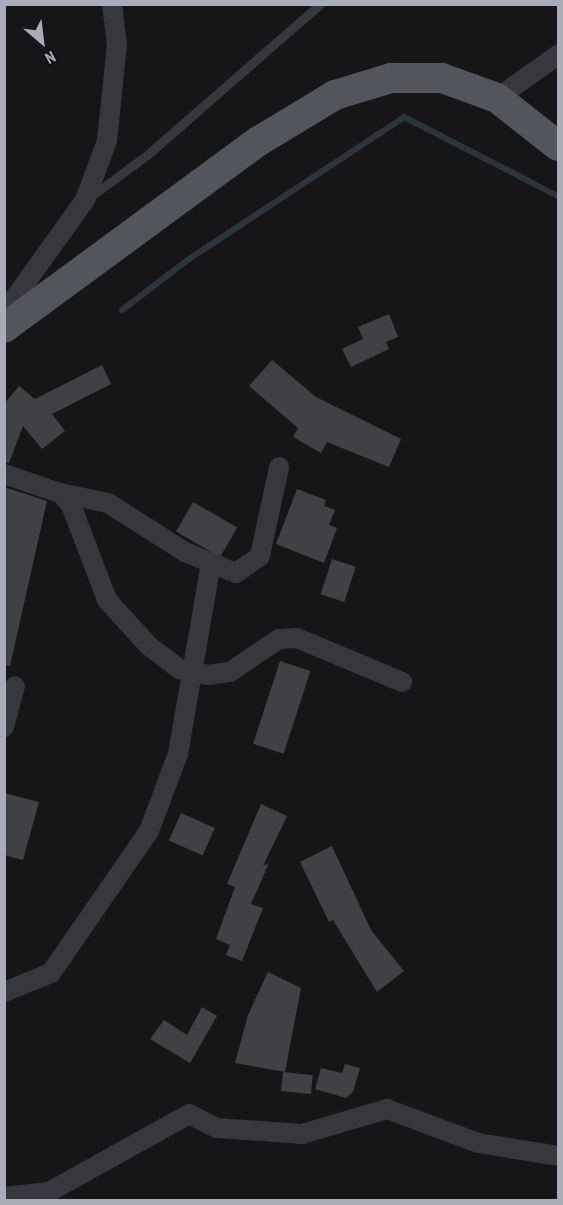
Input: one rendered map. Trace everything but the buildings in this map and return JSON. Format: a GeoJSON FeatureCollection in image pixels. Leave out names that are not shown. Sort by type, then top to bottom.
{"type":"FeatureCollection","features":[{"type":"Feature","properties":{"kind":"main road"},"geometry":{"type":"LineString","coordinates":[[4,328],[259,141],[335,96],[391,78],[442,78],[497,98],[558,146]]}},
{"type":"Feature","properties":{"kind":"street"},"geometry":{"type":"LineString","coordinates":[[4,313],[85,200],[108,141],[115,92],[112,4]]}},
{"type":"Feature","properties":{"kind":"street"},"geometry":{"type":"LineString","coordinates":[[497,98],[558,56]]}},
{"type":"Feature","properties":{"kind":"street"},"geometry":{"type":"LineString","coordinates":[[4,474],[60,493],[108,503],[211,563],[236,573],[260,556],[279,467]]}},
{"type":"Feature","properties":{"kind":"street"},"geometry":{"type":"LineString","coordinates":[[60,493],[71,505],[107,600],[158,654],[194,672],[230,672],[279,639],[297,638],[402,682]]}},
{"type":"Feature","properties":{"kind":"street"},"geometry":{"type":"LineString","coordinates":[[4,992],[51,973],[149,831],[178,754],[194,672],[211,563]]}},
{"type":"Feature","properties":{"kind":"street"},"geometry":{"type":"LineString","coordinates":[[4,727],[15,686]]}},
{"type":"Feature","properties":{"kind":"street"},"geometry":{"type":"LineString","coordinates":[[4,1197],[49,1192],[189,1114],[225,1129],[302,1134],[387,1109],[478,1143],[558,1156]]}},
{"type":"Feature","properties":{"kind":"lane"},"geometry":{"type":"LineString","coordinates":[[85,200],[147,155],[320,4]]}},
{"type":"Feature","properties":{"kind":"waterway"},"geometry":{"type":"LineString","coordinates":[[122,310],[189,259],[404,117],[558,196]]}}]}
